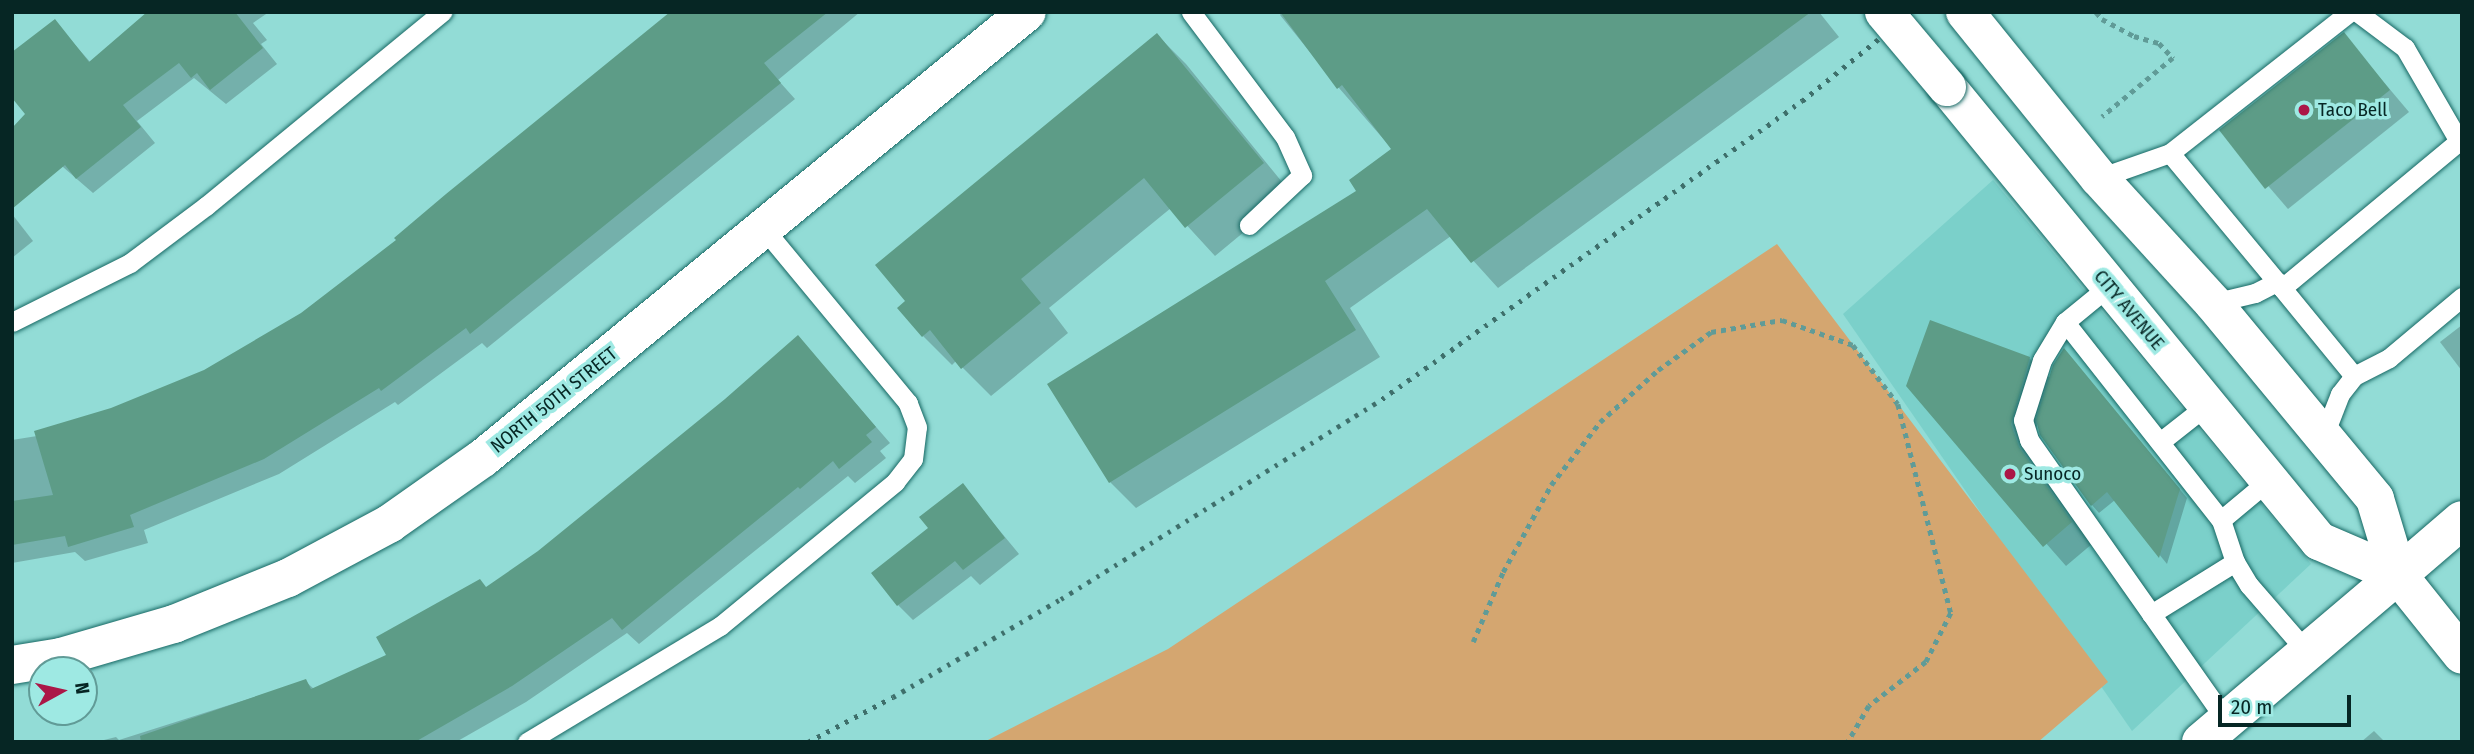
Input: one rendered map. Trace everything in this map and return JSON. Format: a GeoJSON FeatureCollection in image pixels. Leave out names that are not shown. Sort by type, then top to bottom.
{"type":"FeatureCollection","features":[{"type":"Feature","properties":{"kind":"main road","name":"NORTH 50TH STREET"},"geometry":{"type":"LineString","coordinates":[[12,665],[111,643],[222,606],[288,578],[389,524],[483,458],[1027,12]]}},
{"type":"Feature","properties":{"kind":"main road","name":"CITY AVENUE"},"geometry":{"type":"LineString","coordinates":[[1884,12],[2319,541],[2398,575]]}},
{"type":"Feature","properties":{"kind":"main road","name":"CITY AVENUE"},"geometry":{"type":"LineString","coordinates":[[1965,12],[2099,178],[2213,303],[2375,499],[2398,575],[2462,655]]}},
{"type":"Feature","properties":{"kind":"main road"},"geometry":{"type":"LineString","coordinates":[[2213,731],[2462,520]]}},
{"type":"Feature","properties":{"kind":"lane"},"geometry":{"type":"LineString","coordinates":[[12,322],[130,263],[206,206],[442,12]]}},
{"type":"Feature","properties":{"kind":"lane"},"geometry":{"type":"LineString","coordinates":[[1191,12],[1285,137],[1302,175],[1249,225]]}},
{"type":"Feature","properties":{"kind":"lane"},"geometry":{"type":"LineString","coordinates":[[2099,178],[2170,153],[2350,12]]}},
{"type":"Feature","properties":{"kind":"lane"},"geometry":{"type":"LineString","coordinates":[[2213,303],[2280,285],[2461,143],[2405,48],[2357,12]]}},
{"type":"Feature","properties":{"kind":"lane"},"geometry":{"type":"LineString","coordinates":[[2170,153],[2354,376]]}},
{"type":"Feature","properties":{"kind":"lane"},"geometry":{"type":"LineString","coordinates":[[527,742],[720,626],[895,482],[913,459],[917,427],[908,403],[764,229]]}},
{"type":"Feature","properties":{"kind":"lane"},"geometry":{"type":"LineString","coordinates":[[2109,286],[2066,322],[2042,360],[2023,420],[2029,440],[2151,614],[2213,731]]}},
{"type":"Feature","properties":{"kind":"lane"},"geometry":{"type":"LineString","coordinates":[[2324,435],[2340,394],[2354,376],[2389,358],[2462,297]]}},
{"type":"Feature","properties":{"kind":"lane"},"geometry":{"type":"LineString","coordinates":[[2066,322],[2221,520],[2235,562],[2249,585],[2307,652]]}},
{"type":"Feature","properties":{"kind":"lane"},"geometry":{"type":"LineString","coordinates":[[2160,442],[2207,405]]}},
{"type":"Feature","properties":{"kind":"lane"},"geometry":{"type":"LineString","coordinates":[[2221,520],[2269,480]]}},
{"type":"Feature","properties":{"kind":"lane"},"geometry":{"type":"LineString","coordinates":[[2151,614],[2235,562]]}},
{"type":"Feature","properties":{"kind":"path"},"geometry":{"type":"LineString","coordinates":[[2096,12],[2102,19],[2134,36],[2159,43],[2173,58],[2116,102],[2099,120]]}},
{"type":"Feature","properties":{"kind":"path"},"geometry":{"type":"LineString","coordinates":[[1473,642],[1503,572],[1551,485],[1600,422],[1658,370],[1711,332],[1782,320],[1853,345],[1898,404],[1951,613],[1926,662],[1870,706],[1848,742]]}},
{"type":"Feature","properties":{"kind":"shaded area"},"geometry":{"type":"Polygon","coordinates":[[[1993,180],[2311,564],[2132,731],[1843,314],[1993,180]]]}},
{"type":"Feature","properties":{"kind":"shaded area"},"geometry":{"type":"Polygon","coordinates":[[[1777,244],[2108,682],[2038,742],[984,742],[1168,649],[1777,244]]]}},
{"type":"Feature","properties":{"kind":"building"},"geometry":{"type":"Polygon","coordinates":[[[147,12],[235,12],[263,48],[210,90],[197,73],[191,78],[179,63],[123,105],[141,127],[76,179],[65,165],[12,209],[12,128],[25,114],[12,98],[12,52],[55,19],[89,62],[147,12]]]}},
{"type":"Feature","properties":{"kind":"building"},"geometry":{"type":"Polygon","coordinates":[[[670,12],[828,12],[764,63],[781,83],[470,334],[466,328],[381,391],[379,388],[264,459],[130,515],[134,527],[68,547],[65,536],[12,545],[12,501],[53,495],[34,431],[111,408],[204,370],[301,313],[396,240],[394,238],[446,194],[670,12]]]}},
{"type":"Feature","properties":{"kind":"building"},"geometry":{"type":"Polygon","coordinates":[[[1280,12],[1811,12],[1471,263],[1427,209],[1325,281],[1356,330],[1109,483],[1047,384],[1356,191],[1349,180],[1391,149],[1342,85],[1337,89],[1280,12]]]}},
{"type":"Feature","properties":{"kind":"building","name":"Taco Bell"},"geometry":{"type":"Polygon","coordinates":[[[2344,32],[2390,90],[2265,189],[2219,130],[2344,32]]]}},
{"type":"Feature","properties":{"kind":"building"},"geometry":{"type":"Polygon","coordinates":[[[1157,33],[1264,163],[1185,228],[1144,178],[1021,279],[1041,303],[961,369],[930,330],[922,337],[897,308],[905,301],[875,265],[1157,33]]]}},
{"type":"Feature","properties":{"kind":"building","name":"Sunoco"},"geometry":{"type":"Polygon","coordinates":[[[1930,320],[2030,357],[2011,424],[2019,447],[2072,522],[2043,547],[1906,386],[1930,320]]]}},
{"type":"Feature","properties":{"kind":"building"},"geometry":{"type":"Polygon","coordinates":[[[798,335],[876,427],[866,435],[872,442],[839,469],[833,461],[800,489],[798,487],[622,630],[612,618],[512,686],[415,742],[141,742],[140,736],[306,679],[311,689],[386,655],[376,637],[480,579],[486,587],[538,551],[725,399],[798,335]]]}},
{"type":"Feature","properties":{"kind":"building"},"geometry":{"type":"Polygon","coordinates":[[[2064,348],[2180,489],[2159,558],[2107,492],[2091,506],[2040,435],[2036,420],[2053,365],[2064,348]]]}},
{"type":"Feature","properties":{"kind":"building"},"geometry":{"type":"Polygon","coordinates":[[[963,483],[1005,538],[963,570],[955,561],[897,606],[871,573],[928,528],[919,517],[963,483]]]}},
{"type":"Feature","properties":{"kind":"railway"},"geometry":{"type":"LineString","coordinates":[[808,742],[893,697],[1061,599],[1382,399],[1802,101],[1912,12]]}},
{"type":"Feature","properties":{"kind":"place","name":"Taco Bell"},"geometry":{"type":"Point","coordinates":[2304,110]}},
{"type":"Feature","properties":{"kind":"place","name":"Sunoco"},"geometry":{"type":"Point","coordinates":[2010,474]}}]}
